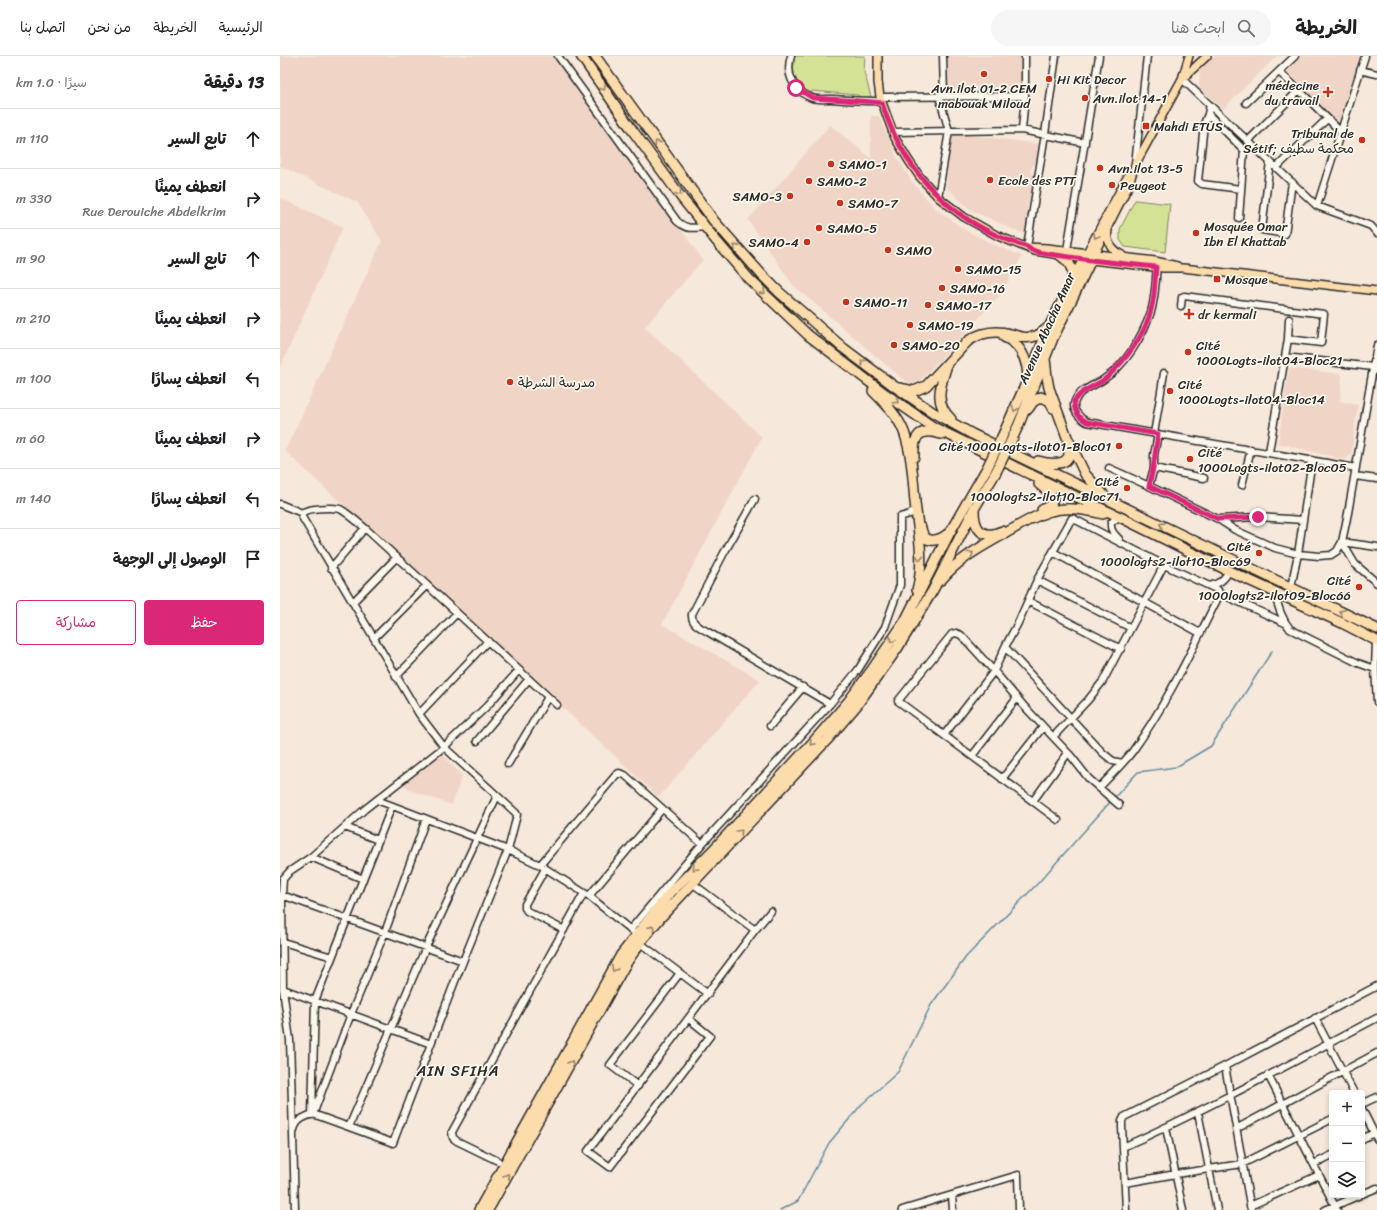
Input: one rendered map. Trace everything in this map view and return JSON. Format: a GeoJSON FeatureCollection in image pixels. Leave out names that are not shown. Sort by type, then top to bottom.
{"type":"FeatureCollection","features":[{"type":"Feature","properties":{"kind":"highway"},"geometry":{"type":"LineString","coordinates":[[580,56],[633,131],[705,227],[749,279],[808,335],[854,371],[933,427],[1081,500],[1120,517],[1376,641]]}},
{"type":"Feature","properties":{"kind":"highway"},"geometry":{"type":"LineString","coordinates":[[595,56],[714,221],[748,260],[800,311],[842,347],[894,386],[934,413],[957,426],[1377,629]]}},
{"type":"Feature","properties":{"kind":"highway"},"geometry":{"type":"LineString","coordinates":[[1064,253],[1065,259],[1071,267],[1072,281]]}},
{"type":"Feature","properties":{"kind":"highway"},"geometry":{"type":"LineString","coordinates":[[479,1210],[621,955],[669,894],[718,845],[848,702],[893,640],[912,607],[950,532],[987,468],[1028,380],[1049,327],[1072,281],[1089,256]]}},
{"type":"Feature","properties":{"kind":"highway","name":"Avenue Abacha Amar"},"geometry":{"type":"LineString","coordinates":[[933,590],[974,509],[996,472],[1012,439],[1045,356],[1089,256]]}},
{"type":"Feature","properties":{"kind":"highway"},"geometry":{"type":"LineString","coordinates":[[894,386],[914,391],[920,389],[932,381],[968,341],[975,336],[983,333],[995,333],[1028,338],[1039,335],[1049,327]]}},
{"type":"Feature","properties":{"kind":"highway"},"geometry":{"type":"LineString","coordinates":[[995,333],[1009,339],[1021,350],[1026,360],[1028,380]]}},
{"type":"Feature","properties":{"kind":"highway"},"geometry":{"type":"LineString","coordinates":[[1045,356],[1049,388],[1076,458],[1085,474],[1108,499]]}},
{"type":"Feature","properties":{"kind":"highway"},"geometry":{"type":"LineString","coordinates":[[947,364],[939,396],[944,412],[957,426]]}},
{"type":"Feature","properties":{"kind":"highway"},"geometry":{"type":"LineString","coordinates":[[854,371],[882,400],[900,424],[904,432],[912,471],[920,557],[919,583],[912,607]]}},
{"type":"Feature","properties":{"kind":"highway"},"geometry":{"type":"LineString","coordinates":[[1019,424],[1033,402],[1041,397],[1046,398],[1050,401],[1069,453],[1068,458],[1064,462],[1055,464],[1019,456]]}},
{"type":"Feature","properties":{"kind":"highway"},"geometry":{"type":"LineString","coordinates":[[950,532],[937,540],[929,540],[921,530],[914,444],[917,436],[921,433],[928,432],[965,442]]}},
{"type":"Feature","properties":{"kind":"highway"},"geometry":{"type":"LineString","coordinates":[[974,509],[974,519],[977,528],[985,533],[992,534],[1019,523],[1051,505],[1053,500],[1052,494],[1011,465]]}},
{"type":"Feature","properties":{"kind":"highway"},"geometry":{"type":"LineString","coordinates":[[488,1210],[622,972],[636,936],[661,917],[827,740],[857,705],[897,649],[933,590],[948,572],[969,555],[991,541],[1052,510],[1076,509],[1120,517]]}},
{"type":"Feature","properties":{"kind":"main road"},"geometry":{"type":"LineString","coordinates":[[878,56],[878,82],[881,100],[893,132],[909,161],[920,177],[938,197],[964,217],[998,236],[1035,251],[1064,253],[1377,291]]}},
{"type":"Feature","properties":{"kind":"main road","name":"Avenue Abacha Amar"},"geometry":{"type":"LineString","coordinates":[[1089,256],[1108,226],[1128,187],[1135,165],[1182,79],[1189,56]]}},
{"type":"Feature","properties":{"kind":"main road"},"geometry":{"type":"LineString","coordinates":[[1182,79],[1207,56]]}},
{"type":"Feature","properties":{"kind":"main road"},"geometry":{"type":"LineString","coordinates":[[1089,256],[1125,181],[1135,165]]}},
{"type":"Feature","properties":{"kind":"main road"},"geometry":{"type":"LineString","coordinates":[[1108,226],[1107,234],[1111,246],[1115,251],[1128,257],[1156,264]]}},
{"type":"Feature","properties":{"kind":"main road"},"geometry":{"type":"LineString","coordinates":[[1089,256],[1128,257]]}},
{"type":"Feature","properties":{"kind":"street"},"geometry":{"type":"LineString","coordinates":[[558,56],[677,221],[683,227],[690,229],[705,227]]}},
{"type":"Feature","properties":{"kind":"street"},"geometry":{"type":"LineString","coordinates":[[791,56],[789,74],[793,83],[796,88],[813,98],[874,102],[881,100],[942,96],[1025,96]]}},
{"type":"Feature","properties":{"kind":"street"},"geometry":{"type":"LineString","coordinates":[[938,197],[949,131],[942,96],[943,56]]}},
{"type":"Feature","properties":{"kind":"street"},"geometry":{"type":"LineString","coordinates":[[1022,130],[1025,96],[1025,56]]}},
{"type":"Feature","properties":{"kind":"street"},"geometry":{"type":"LineString","coordinates":[[1027,247],[1056,56]]}},
{"type":"Feature","properties":{"kind":"street"},"geometry":{"type":"LineString","coordinates":[[1064,253],[1086,143],[1099,56]]}},
{"type":"Feature","properties":{"kind":"street"},"geometry":{"type":"LineString","coordinates":[[1135,165],[1147,56]]}},
{"type":"Feature","properties":{"kind":"street"},"geometry":{"type":"LineString","coordinates":[[1246,103],[1295,56]]}},
{"type":"Feature","properties":{"kind":"street"},"geometry":{"type":"LineString","coordinates":[[1317,206],[1365,56]]}},
{"type":"Feature","properties":{"kind":"street"},"geometry":{"type":"LineString","coordinates":[[1360,70],[1377,74]]}},
{"type":"Feature","properties":{"kind":"street"},"geometry":{"type":"LineString","coordinates":[[1279,72],[1341,132]]}},
{"type":"Feature","properties":{"kind":"street"},"geometry":{"type":"LineString","coordinates":[[1182,79],[1317,206],[1371,226],[1377,232]]}},
{"type":"Feature","properties":{"kind":"street"},"geometry":{"type":"LineString","coordinates":[[1248,141],[1299,90]]}},
{"type":"Feature","properties":{"kind":"street"},"geometry":{"type":"LineString","coordinates":[[1210,105],[1204,124],[1198,181],[1202,184],[1241,189]]}},
{"type":"Feature","properties":{"kind":"street"},"geometry":{"type":"LineString","coordinates":[[1208,114],[1244,150],[1239,218]]}},
{"type":"Feature","properties":{"kind":"street"},"geometry":{"type":"LineString","coordinates":[[1277,167],[1326,119]]}},
{"type":"Feature","properties":{"kind":"street"},"geometry":{"type":"LineString","coordinates":[[893,132],[1022,130],[1086,143]]}},
{"type":"Feature","properties":{"kind":"street"},"geometry":{"type":"LineString","coordinates":[[1270,161],[1262,230],[1285,234],[1292,182]]}},
{"type":"Feature","properties":{"kind":"street"},"geometry":{"type":"LineString","coordinates":[[1156,264],[1155,289],[1151,311],[1145,327],[1134,347],[1120,365],[1104,379],[1080,392],[1074,401],[1076,412],[1080,418],[1087,422],[1356,468]]}},
{"type":"Feature","properties":{"kind":"street"},"geometry":{"type":"LineString","coordinates":[[1181,306],[1182,297],[1184,296],[1324,314],[1321,343],[1288,339]]}},
{"type":"Feature","properties":{"kind":"street"},"geometry":{"type":"LineString","coordinates":[[1269,452],[1288,339],[1289,319]]}},
{"type":"Feature","properties":{"kind":"street"},"geometry":{"type":"LineString","coordinates":[[1109,468],[1218,519],[1235,530],[1257,541],[1275,548],[1298,554],[1319,556],[1331,555],[1337,551],[1342,542],[1375,368],[1377,345]]}},
{"type":"Feature","properties":{"kind":"street"},"geometry":{"type":"LineString","coordinates":[[1285,357],[1375,368]]}},
{"type":"Feature","properties":{"kind":"street"},"geometry":{"type":"LineString","coordinates":[[1149,486],[1154,468],[1156,434],[1164,373]]}},
{"type":"Feature","properties":{"kind":"street"},"geometry":{"type":"LineString","coordinates":[[1242,485],[1251,449]]}},
{"type":"Feature","properties":{"kind":"street"},"geometry":{"type":"LineString","coordinates":[[1291,587],[1298,554],[1312,460]]}},
{"type":"Feature","properties":{"kind":"street"},"geometry":{"type":"LineString","coordinates":[[1154,468],[1204,478]]}},
{"type":"Feature","properties":{"kind":"street"},"geometry":{"type":"LineString","coordinates":[[1355,476],[1377,479]]}},
{"type":"Feature","properties":{"kind":"street"},"geometry":{"type":"LineString","coordinates":[[755,499],[724,552],[692,614],[691,620],[708,632],[830,704]]}},
{"type":"Feature","properties":{"kind":"street"},"geometry":{"type":"LineString","coordinates":[[280,504],[302,513]]}},
{"type":"Feature","properties":{"kind":"street"},"geometry":{"type":"LineString","coordinates":[[302,513],[313,508],[340,509],[365,528],[557,705]]}},
{"type":"Feature","properties":{"kind":"street"},"geometry":{"type":"LineString","coordinates":[[636,936],[702,844],[830,704],[858,670],[885,627],[900,585],[900,517],[910,514],[916,510]]}},
{"type":"Feature","properties":{"kind":"street"},"geometry":{"type":"LineString","coordinates":[[302,513],[302,517],[331,568],[353,602],[419,714],[444,746],[517,815],[508,850],[463,961],[393,1143],[313,1114]]}},
{"type":"Feature","properties":{"kind":"street"},"geometry":{"type":"LineString","coordinates":[[1120,517],[1110,522],[1110,526],[1112,532],[1121,542]]}},
{"type":"Feature","properties":{"kind":"street"},"geometry":{"type":"LineString","coordinates":[[1218,519],[1258,517],[1303,520]]}},
{"type":"Feature","properties":{"kind":"street"},"geometry":{"type":"LineString","coordinates":[[944,735],[994,671],[1037,580],[1072,518],[1164,565],[1218,590],[1219,593],[1285,623]]}},
{"type":"Feature","properties":{"kind":"street"},"geometry":{"type":"LineString","coordinates":[[331,568],[365,528]]}},
{"type":"Feature","properties":{"kind":"street"},"geometry":{"type":"LineString","coordinates":[[1342,542],[1377,547]]}},
{"type":"Feature","properties":{"kind":"street"},"geometry":{"type":"LineString","coordinates":[[1342,542],[1355,564],[1377,583]]}},
{"type":"Feature","properties":{"kind":"street"},"geometry":{"type":"LineString","coordinates":[[1052,552],[1200,633]]}},
{"type":"Feature","properties":{"kind":"street"},"geometry":{"type":"LineString","coordinates":[[353,602],[397,557]]}},
{"type":"Feature","properties":{"kind":"street"},"geometry":{"type":"LineString","coordinates":[[1052,737],[1096,692],[1110,669],[1164,565]]}},
{"type":"Feature","properties":{"kind":"street"},"geometry":{"type":"LineString","coordinates":[[1209,586],[1217,585],[1230,571]]}},
{"type":"Feature","properties":{"kind":"street"},"geometry":{"type":"LineString","coordinates":[[1037,580],[1131,628]]}},
{"type":"Feature","properties":{"kind":"street"},"geometry":{"type":"LineString","coordinates":[[374,638],[427,585]]}},
{"type":"Feature","properties":{"kind":"street"},"geometry":{"type":"LineString","coordinates":[[1274,592],[1278,608],[1285,623],[1290,629],[1358,663],[1375,669]]}},
{"type":"Feature","properties":{"kind":"street"},"geometry":{"type":"LineString","coordinates":[[1099,788],[1131,753],[1154,719],[1200,633],[1219,593]]}},
{"type":"Feature","properties":{"kind":"street"},"geometry":{"type":"LineString","coordinates":[[1028,601],[1121,648]]}},
{"type":"Feature","properties":{"kind":"street"},"geometry":{"type":"LineString","coordinates":[[396,677],[457,613]]}},
{"type":"Feature","properties":{"kind":"street"},"geometry":{"type":"LineString","coordinates":[[1058,820],[898,701],[952,634],[956,632],[961,635],[1089,779],[1119,805]]}},
{"type":"Feature","properties":{"kind":"street"},"geometry":{"type":"LineString","coordinates":[[419,714],[488,641]]}},
{"type":"Feature","properties":{"kind":"street"},"geometry":{"type":"LineString","coordinates":[[1376,641],[1375,669],[1377,702]]}},
{"type":"Feature","properties":{"kind":"street"},"geometry":{"type":"LineString","coordinates":[[1005,647],[1103,753],[1112,761],[1122,764]]}},
{"type":"Feature","properties":{"kind":"street"},"geometry":{"type":"LineString","coordinates":[[295,1210],[290,1040],[282,989],[283,879],[290,871],[311,857],[365,809],[444,746],[487,706],[519,670]]}},
{"type":"Feature","properties":{"kind":"street"},"geometry":{"type":"LineString","coordinates":[[477,741],[528,679]]}},
{"type":"Feature","properties":{"kind":"street"},"geometry":{"type":"LineString","coordinates":[[770,726],[803,687]]}},
{"type":"Feature","properties":{"kind":"street"},"geometry":{"type":"LineString","coordinates":[[508,764],[548,697]]}},
{"type":"Feature","properties":{"kind":"street"},"geometry":{"type":"LineString","coordinates":[[972,756],[1017,698]]}},
{"type":"Feature","properties":{"kind":"street"},"geometry":{"type":"LineString","coordinates":[[1002,779],[1043,727]]}},
{"type":"Feature","properties":{"kind":"street"},"geometry":{"type":"LineString","coordinates":[[1033,801],[1068,754]]}},
{"type":"Feature","properties":{"kind":"street"},"geometry":{"type":"LineString","coordinates":[[564,930],[527,911],[525,904],[542,867],[619,773],[626,776],[702,844]]}},
{"type":"Feature","properties":{"kind":"street"},"geometry":{"type":"LineString","coordinates":[[349,1127],[426,947],[497,796]]}},
{"type":"Feature","properties":{"kind":"street"},"geometry":{"type":"LineString","coordinates":[[377,800],[508,850],[542,867],[586,895],[680,973],[708,994]]}},
{"type":"Feature","properties":{"kind":"street"},"geometry":{"type":"LineString","coordinates":[[313,1114],[315,1001],[362,878],[392,806]]}},
{"type":"Feature","properties":{"kind":"street"},"geometry":{"type":"LineString","coordinates":[[498,1161],[457,1141],[453,1138],[452,1132],[564,930],[586,895],[662,809]]}},
{"type":"Feature","properties":{"kind":"street"},"geometry":{"type":"LineString","coordinates":[[293,1134],[294,1126],[297,1122],[313,1114],[351,1014],[385,932],[426,819]]}},
{"type":"Feature","properties":{"kind":"street"},"geometry":{"type":"LineString","coordinates":[[345,828],[378,840]]}},
{"type":"Feature","properties":{"kind":"street"},"geometry":{"type":"LineString","coordinates":[[311,857],[362,878]]}},
{"type":"Feature","properties":{"kind":"street"},"geometry":{"type":"LineString","coordinates":[[692,883],[755,930]]}},
{"type":"Feature","properties":{"kind":"street"},"geometry":{"type":"LineString","coordinates":[[282,895],[463,961]]}},
{"type":"Feature","properties":{"kind":"street"},"geometry":{"type":"LineString","coordinates":[[689,1019],[710,1036],[610,1167],[588,1151],[755,930],[771,911]]}},
{"type":"Feature","properties":{"kind":"street"},"geometry":{"type":"LineString","coordinates":[[283,942],[332,957]]}},
{"type":"Feature","properties":{"kind":"street"},"geometry":{"type":"LineString","coordinates":[[638,1086],[610,1065],[680,973]]}},
{"type":"Feature","properties":{"kind":"street"},"geometry":{"type":"LineString","coordinates":[[1126,1210],[1122,1121],[1124,1117],[1377,986]]}},
{"type":"Feature","properties":{"kind":"street"},"geometry":{"type":"LineString","coordinates":[[282,989],[431,1044]]}},
{"type":"Feature","properties":{"kind":"street"},"geometry":{"type":"LineString","coordinates":[[1315,1018],[1352,1090]]}},
{"type":"Feature","properties":{"kind":"street"},"geometry":{"type":"LineString","coordinates":[[1123,1147],[1198,1112],[1377,1018]]}},
{"type":"Feature","properties":{"kind":"street"},"geometry":{"type":"LineString","coordinates":[[1236,1129],[1377,1053]]}},
{"type":"Feature","properties":{"kind":"street"},"geometry":{"type":"LineString","coordinates":[[1225,1066],[1250,1208],[1319,1175]]}},
{"type":"Feature","properties":{"kind":"street"},"geometry":{"type":"LineString","coordinates":[[1268,1075],[1336,1208]]}},
{"type":"Feature","properties":{"kind":"street"},"geometry":{"type":"LineString","coordinates":[[1365,1103],[1377,1097]]}},
{"type":"Feature","properties":{"kind":"street"},"geometry":{"type":"LineString","coordinates":[[1198,1112],[1217,1210]]}},
{"type":"Feature","properties":{"kind":"street"},"geometry":{"type":"LineString","coordinates":[[1365,1116],[1376,1136],[1365,1138]]}},
{"type":"Feature","properties":{"kind":"street"},"geometry":{"type":"LineString","coordinates":[[1125,1183],[1209,1168],[1242,1164],[1329,1121]]}},
{"type":"Feature","properties":{"kind":"street"},"geometry":{"type":"LineString","coordinates":[[1166,1128],[1183,1210]]}},
{"type":"Feature","properties":{"kind":"street"},"geometry":{"type":"LineString","coordinates":[[1314,1164],[1329,1156]]}},
{"type":"Feature","properties":{"kind":"street"},"geometry":{"type":"LineString","coordinates":[[902,1210],[1018,1175],[1019,1210]]}},
{"type":"Feature","properties":{"kind":"street"},"geometry":{"type":"LineString","coordinates":[[1365,1192],[1377,1188]]}},
{"type":"Feature","properties":{"kind":"street"},"geometry":{"type":"LineString","coordinates":[[952,1195],[953,1210]]}},
{"type":"Feature","properties":{"kind":"street"},"geometry":{"type":"LineString","coordinates":[[1325,1210],[1336,1208],[1354,1198]]}},
{"type":"Feature","properties":{"kind":"shaded area","name":"مدرسة الشرطة"},"geometry":{"type":"Polygon","coordinates":[[[280,56],[554,56],[703,260],[645,327],[762,437],[662,624],[760,680],[659,797],[285,451],[382,241],[357,202],[280,166],[280,56]]]}},
{"type":"Feature","properties":{"kind":"shaded area","name":"Avn.ilot 01-2 CEM mabouak Miloud"},"geometry":{"type":"Polygon","coordinates":[[[947,56],[1020,56],[1022,92],[946,92],[947,56]]]}},
{"type":"Feature","properties":{"kind":"shaded area"},"geometry":{"type":"Polygon","coordinates":[[[1215,56],[1277,56],[1223,109],[1199,88],[1200,69],[1215,56]]]}},
{"type":"Feature","properties":{"kind":"shaded area","name":"médecine du travail"},"geometry":{"type":"Polygon","coordinates":[[[1301,56],[1364,56],[1340,129],[1284,73],[1301,56]]]}},
{"type":"Feature","properties":{"kind":"shaded area","name":"SAMO"},"geometry":{"type":"Polygon","coordinates":[[[871,116],[879,116],[897,157],[912,182],[935,208],[965,230],[992,244],[1022,256],[1001,294],[919,382],[915,383],[906,382],[793,285],[748,220],[830,125],[871,158],[871,116]]]}},
{"type":"Feature","properties":{"kind":"shaded area","name":"Ecole des PTT"},"geometry":{"type":"Polygon","coordinates":[[[952,133],[1040,144],[1036,163],[1032,166],[1031,172],[1034,173],[1030,202],[1028,202],[1027,210],[1029,211],[1025,234],[971,210],[946,187],[952,133]]]}},
{"type":"Feature","properties":{"kind":"shaded area"},"geometry":{"type":"Polygon","coordinates":[[[280,198],[343,227],[280,368],[280,198]]]}},
{"type":"Feature","properties":{"kind":"shaded area"},"geometry":{"type":"Polygon","coordinates":[[[1289,368],[1342,374],[1340,401],[1358,405],[1351,455],[1345,460],[1278,443],[1289,368]]]}},
{"type":"Feature","properties":{"kind":"shaded area"},"geometry":{"type":"Polygon","coordinates":[[[441,753],[462,776],[452,805],[409,790],[402,783],[441,753]]]}},
{"type":"Feature","properties":{"kind":"green space"},"geometry":{"type":"Polygon","coordinates":[[[795,56],[865,56],[864,71],[871,97],[860,98],[858,95],[812,91],[810,95],[801,87],[795,78],[795,56]]]}},
{"type":"Feature","properties":{"kind":"green space"},"geometry":{"type":"Polygon","coordinates":[[[1135,200],[1170,204],[1165,252],[1125,247],[1120,240],[1120,229],[1135,200]]]}},
{"type":"Feature","properties":{"kind":"waterway"},"geometry":{"type":"LineString","coordinates":[[1114,798],[1138,772],[1176,767],[1211,746],[1272,651]]}},
{"type":"Feature","properties":{"kind":"waterway"},"geometry":{"type":"LineString","coordinates":[[780,1210],[798,1201],[829,1143],[862,1104],[898,1072],[931,1005],[966,957],[1039,882],[1111,801]]}},
{"type":"Feature","properties":{"kind":"place","name":"Avn.ilot 01-2 CEM mabouak Miloud"},"geometry":{"type":"Point","coordinates":[984,74]}},
{"type":"Feature","properties":{"kind":"place","name":"Hi Kit Decor"},"geometry":{"type":"Point","coordinates":[1049,79]}},
{"type":"Feature","properties":{"kind":"place","name":"médecine du travail"},"geometry":{"type":"Point","coordinates":[1328,92]}},
{"type":"Feature","properties":{"kind":"place","name":"Avn.ilot 14-1"},"geometry":{"type":"Point","coordinates":[1085,98]}},
{"type":"Feature","properties":{"kind":"place","name":"Mahdi ETUS"},"geometry":{"type":"Point","coordinates":[1146,126]}},
{"type":"Feature","properties":{"kind":"place","name":"Tribunal de Sétif; محكمة سطيف"},"geometry":{"type":"Point","coordinates":[1362,140]}},
{"type":"Feature","properties":{"kind":"place","name":"SAMO-1"},"geometry":{"type":"Point","coordinates":[831,164]}},
{"type":"Feature","properties":{"kind":"place","name":"Avn.ilot 13-5"},"geometry":{"type":"Point","coordinates":[1100,168]}},
{"type":"Feature","properties":{"kind":"place","name":"Ecole des PTT"},"geometry":{"type":"Point","coordinates":[990,180]}},
{"type":"Feature","properties":{"kind":"place","name":"SAMO-2"},"geometry":{"type":"Point","coordinates":[809,181]}},
{"type":"Feature","properties":{"kind":"place","name":"Peugeot"},"geometry":{"type":"Point","coordinates":[1112,185]}},
{"type":"Feature","properties":{"kind":"place","name":"SAMO-3"},"geometry":{"type":"Point","coordinates":[790,196]}},
{"type":"Feature","properties":{"kind":"place","name":"SAMO-7"},"geometry":{"type":"Point","coordinates":[840,203]}},
{"type":"Feature","properties":{"kind":"place","name":"SAMO-5"},"geometry":{"type":"Point","coordinates":[819,228]}},
{"type":"Feature","properties":{"kind":"place","name":"Mosquée Omar Ibn El Khattab"},"geometry":{"type":"Point","coordinates":[1196,233]}},
{"type":"Feature","properties":{"kind":"place","name":"SAMO-4"},"geometry":{"type":"Point","coordinates":[807,242]}},
{"type":"Feature","properties":{"kind":"place","name":"SAMO"},"geometry":{"type":"Point","coordinates":[888,250]}},
{"type":"Feature","properties":{"kind":"place","name":"SAMO-15"},"geometry":{"type":"Point","coordinates":[958,269]}},
{"type":"Feature","properties":{"kind":"place","name":"Mosque"},"geometry":{"type":"Point","coordinates":[1217,279]}},
{"type":"Feature","properties":{"kind":"place","name":"SAMO-16"},"geometry":{"type":"Point","coordinates":[942,288]}},
{"type":"Feature","properties":{"kind":"place","name":"SAMO-11"},"geometry":{"type":"Point","coordinates":[846,302]}},
{"type":"Feature","properties":{"kind":"place","name":"SAMO-17"},"geometry":{"type":"Point","coordinates":[928,305]}},
{"type":"Feature","properties":{"kind":"place","name":"dr kermali"},"geometry":{"type":"Point","coordinates":[1189,314]}},
{"type":"Feature","properties":{"kind":"place","name":"SAMO-19"},"geometry":{"type":"Point","coordinates":[910,325]}},
{"type":"Feature","properties":{"kind":"place","name":"SAMO-20"},"geometry":{"type":"Point","coordinates":[894,345]}},
{"type":"Feature","properties":{"kind":"place","name":"Cité 1000Logts-ilot04-Bloc21"},"geometry":{"type":"Point","coordinates":[1188,352]}},
{"type":"Feature","properties":{"kind":"place","name":"مدرسة الشرطة"},"geometry":{"type":"Point","coordinates":[510,382]}},
{"type":"Feature","properties":{"kind":"place","name":"Cité 1000Logts-ilot04-Bloc14"},"geometry":{"type":"Point","coordinates":[1170,391]}},
{"type":"Feature","properties":{"kind":"place","name":"Cité 1000Logts-ilot01-Bloc01"},"geometry":{"type":"Point","coordinates":[1119,446]}},
{"type":"Feature","properties":{"kind":"place","name":"Cité 1000Logts-ilot02-Bloc05"},"geometry":{"type":"Point","coordinates":[1190,459]}},
{"type":"Feature","properties":{"kind":"place","name":"Cité 1000logts2-ilot10-Bloc71"},"geometry":{"type":"Point","coordinates":[1127,488]}},
{"type":"Feature","properties":{"kind":"place","name":"Cité 1000logts2-ilot10-Bloc69"},"geometry":{"type":"Point","coordinates":[1259,553]}},
{"type":"Feature","properties":{"kind":"place","name":"Cité 1000logts2-ilot09-Bloc66"},"geometry":{"type":"Point","coordinates":[1359,587]}},
{"type":"Feature","properties":{"kind":"district","name":"AIN SFIHA"},"geometry":{"type":"Point","coordinates":[458,1071]}},
{"type":"Feature","properties":{"kind":"route"},"geometry":{"type":"LineString","coordinates":[[796,88],[813,98],[882,103],[895,138],[920,177],[938,197],[952,208],[964,217],[998,236],[1041,253],[1156,267],[1155,289],[1151,311],[1145,327],[1134,347],[1120,365],[1104,379],[1080,392],[1074,401],[1076,412],[1080,418],[1087,422],[1158,434],[1154,455],[1154,468],[1149,486],[1218,519],[1258,517]]}}]}
